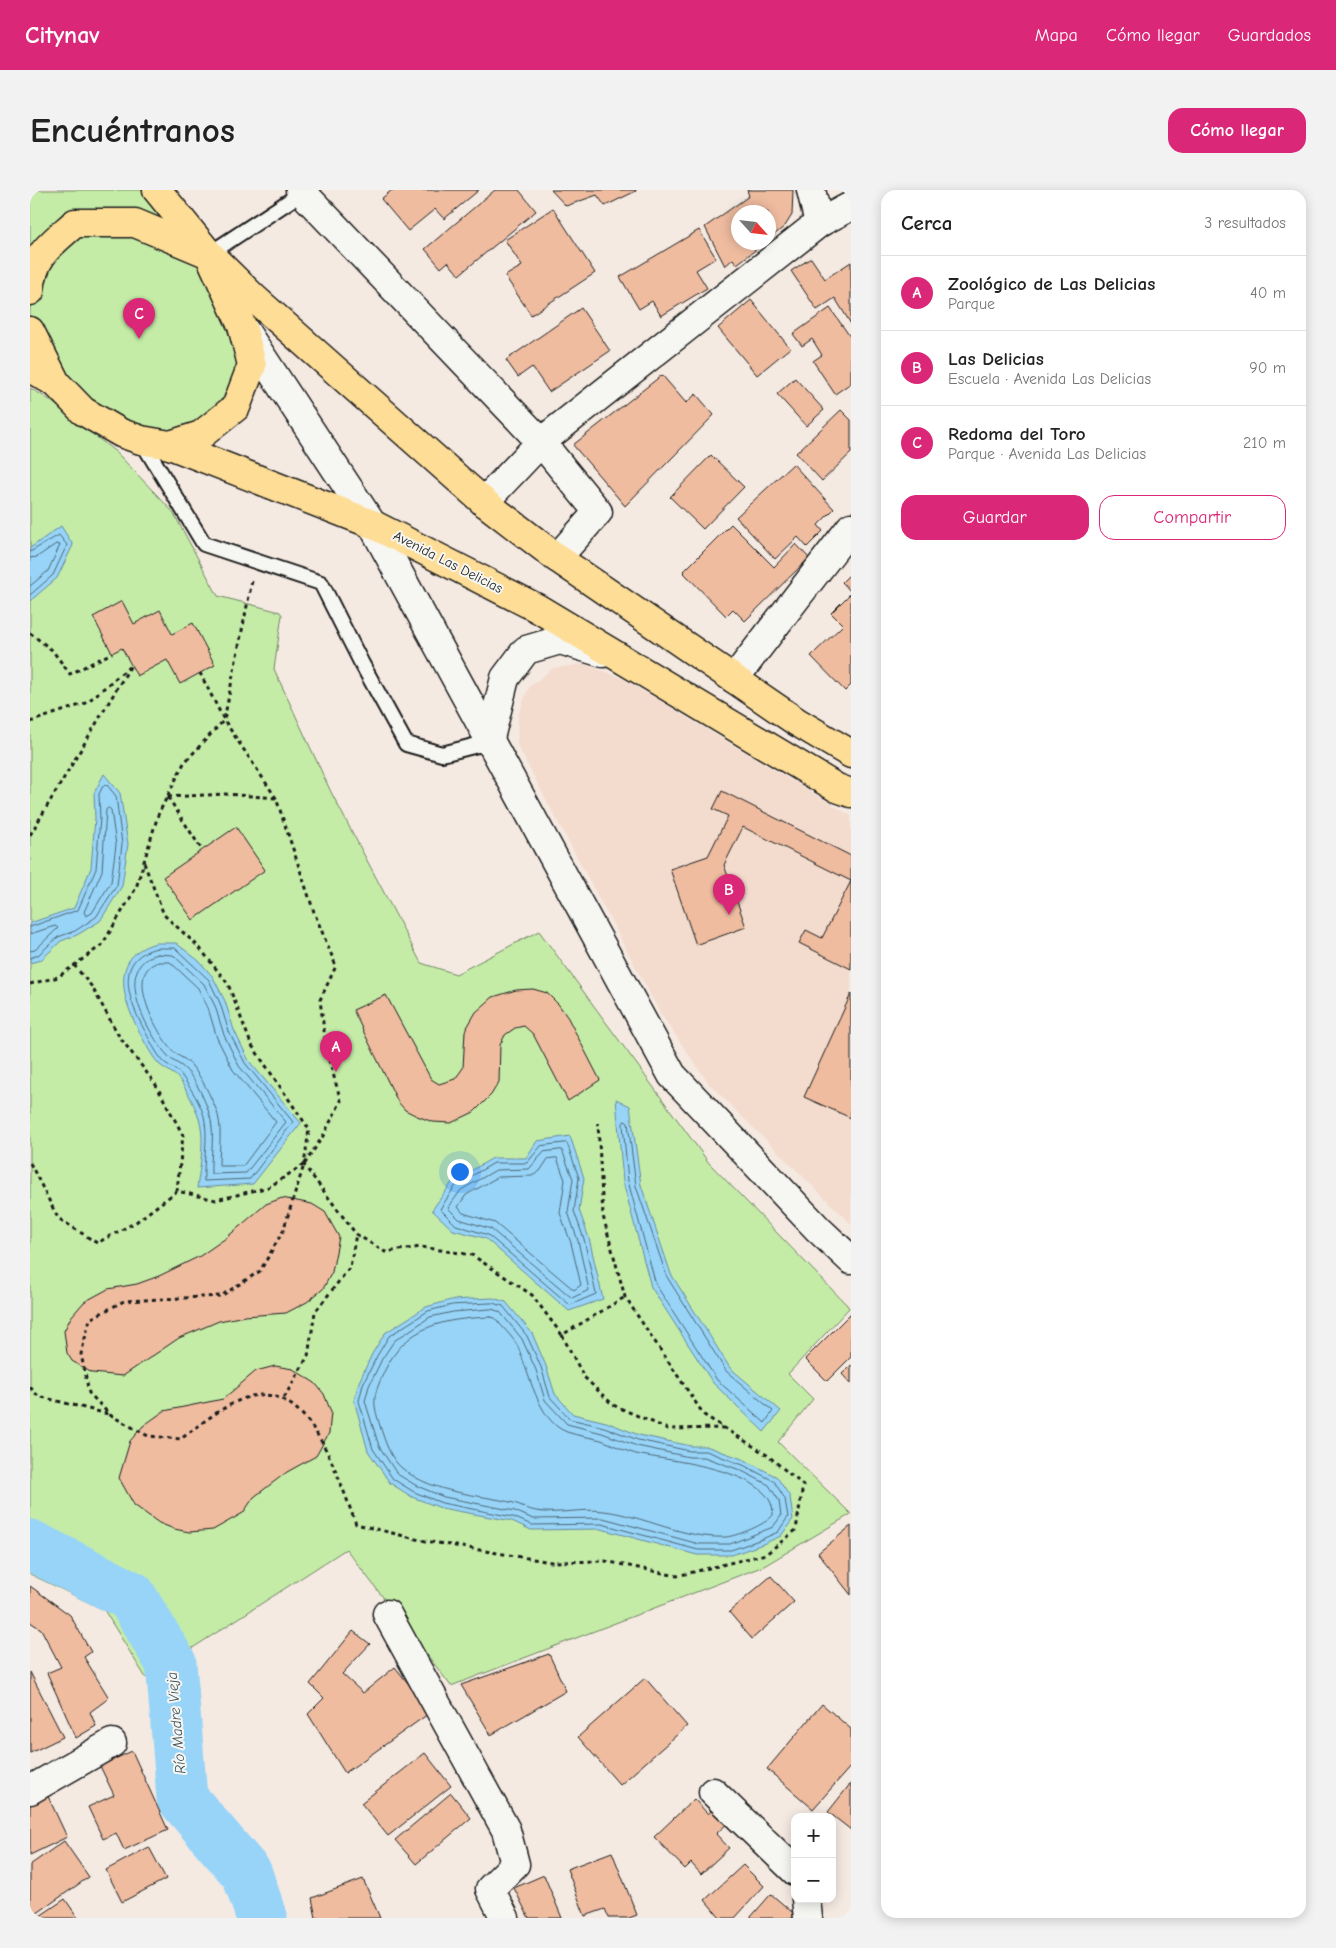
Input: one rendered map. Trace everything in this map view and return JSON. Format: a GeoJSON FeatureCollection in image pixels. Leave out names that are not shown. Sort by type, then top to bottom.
{"type":"FeatureCollection","features":[{"type":"Feature","properties":{"kind":"main road"},"geometry":{"type":"LineString","coordinates":[[157,190],[210,254],[254,298],[484,502],[557,558],[734,680],[797,722],[851,754]]}},
{"type":"Feature","properties":{"kind":"main road"},"geometry":{"type":"LineString","coordinates":[[30,291],[31,277],[42,252],[75,223],[135,223],[210,254],[242,326],[252,365],[236,407],[201,434],[170,445]]}},
{"type":"Feature","properties":{"kind":"main road"},"geometry":{"type":"LineString","coordinates":[[30,331],[56,383]]}},
{"type":"Feature","properties":{"kind":"main road","name":"Avenida Las Delicias"},"geometry":{"type":"LineString","coordinates":[[30,368],[56,383],[83,411],[121,433],[140,440],[170,445],[372,524],[537,608],[837,788],[851,793]]}},
{"type":"Feature","properties":{"kind":"street"},"geometry":{"type":"LineString","coordinates":[[811,190],[819,223]]}},
{"type":"Feature","properties":{"kind":"street"},"geometry":{"type":"LineString","coordinates":[[301,191],[541,442],[598,512],[557,558]]}},
{"type":"Feature","properties":{"kind":"street"},"geometry":{"type":"LineString","coordinates":[[484,502],[541,442],[819,223],[851,206]]}},
{"type":"Feature","properties":{"kind":"street"},"geometry":{"type":"LineString","coordinates":[[242,326],[372,524],[672,1075],[818,1229],[851,1260]]}},
{"type":"Feature","properties":{"kind":"street"},"geometry":{"type":"LineString","coordinates":[[734,680],[851,527]]}},
{"type":"Feature","properties":{"kind":"street"},"geometry":{"type":"LineString","coordinates":[[489,742],[505,678],[526,650],[560,640],[622,658]]}},
{"type":"Feature","properties":{"kind":"street"},"geometry":{"type":"LineString","coordinates":[[387,1614],[506,1830],[515,1864],[490,1889],[504,1918]]}},
{"type":"Feature","properties":{"kind":"street"},"geometry":{"type":"LineString","coordinates":[[30,1790],[112,1743]]}},
{"type":"Feature","properties":{"kind":"street"},"geometry":{"type":"LineString","coordinates":[[713,1792],[791,1867]]}},
{"type":"Feature","properties":{"kind":"street"},"geometry":{"type":"LineString","coordinates":[[806,1903],[808,1918]]}},
{"type":"Feature","properties":{"kind":"lane"},"geometry":{"type":"LineString","coordinates":[[210,254],[301,191]]}},
{"type":"Feature","properties":{"kind":"lane"},"geometry":{"type":"LineString","coordinates":[[140,440],[204,544],[321,583],[361,662],[406,744],[442,754],[489,742]]}},
{"type":"Feature","properties":{"kind":"path"},"geometry":{"type":"LineString","coordinates":[[30,984],[58,977],[102,944],[136,888],[158,815],[184,763],[224,720],[256,562]]}},
{"type":"Feature","properties":{"kind":"path"},"geometry":{"type":"LineString","coordinates":[[30,633],[52,650],[70,674],[112,653]]}},
{"type":"Feature","properties":{"kind":"path"},"geometry":{"type":"LineString","coordinates":[[30,722],[86,703],[131,665],[30,835]]}},
{"type":"Feature","properties":{"kind":"path"},"geometry":{"type":"LineString","coordinates":[[177,1191],[216,1200],[269,1187],[304,1165],[323,1136],[341,1101],[327,1053],[320,1000],[336,966],[314,912],[276,798],[224,720],[200,673]]}},
{"type":"Feature","properties":{"kind":"path"},"geometry":{"type":"LineString","coordinates":[[167,797],[224,794],[276,798]]}},
{"type":"Feature","properties":{"kind":"path"},"geometry":{"type":"LineString","coordinates":[[167,797],[202,850]]}},
{"type":"Feature","properties":{"kind":"path"},"geometry":{"type":"LineString","coordinates":[[110,1415],[89,1393],[82,1354],[90,1319],[124,1301],[221,1296],[260,1271],[283,1231],[304,1165],[309,1129],[250,1044],[228,984],[199,946],[164,915],[144,863]]}},
{"type":"Feature","properties":{"kind":"path"},"geometry":{"type":"LineString","coordinates":[[30,1163],[58,1218],[97,1243],[136,1222],[177,1191],[183,1135],[156,1085],[119,1036],[92,987],[74,965]]}},
{"type":"Feature","properties":{"kind":"path"},"geometry":{"type":"LineString","coordinates":[[30,1387],[38,1396],[110,1415],[148,1436],[180,1439],[209,1418],[241,1401],[259,1395],[284,1398],[308,1420],[334,1465],[356,1524],[420,1540],[551,1562],[606,1561],[677,1576],[766,1554],[796,1530],[803,1485],[767,1455],[704,1415],[625,1297],[603,1216],[598,1123]]}},
{"type":"Feature","properties":{"kind":"path"},"geometry":{"type":"LineString","coordinates":[[304,1165],[356,1234],[385,1252],[422,1248],[472,1255],[532,1295],[562,1335],[584,1378],[613,1405],[668,1429],[725,1428]]}},
{"type":"Feature","properties":{"kind":"path"},"geometry":{"type":"LineString","coordinates":[[284,1398],[308,1356],[315,1312],[350,1267],[356,1234]]}},
{"type":"Feature","properties":{"kind":"path"},"geometry":{"type":"LineString","coordinates":[[562,1335],[625,1297]]}},
{"type":"Feature","properties":{"kind":"shaded area"},"geometry":{"type":"Polygon","coordinates":[[[584,664],[620,677],[851,816],[851,1224],[709,1084],[660,1013],[517,745],[518,715],[529,687],[553,668],[584,664]]]}},
{"type":"Feature","properties":{"kind":"green space"},"geometry":{"type":"Polygon","coordinates":[[[30,190],[157,190],[242,326],[236,407],[170,445],[30,368],[30,190]]]}},
{"type":"Feature","properties":{"kind":"green space"},"geometry":{"type":"Polygon","coordinates":[[[30,388],[47,398],[117,453],[173,512],[218,596],[280,612],[282,615],[274,669],[331,792],[421,963],[456,974],[539,931],[709,1163],[847,1305],[849,1308],[788,1374],[813,1399],[778,1442],[851,1514],[764,1566],[451,1686],[346,1549],[146,1678],[104,1610],[30,1574],[30,388]]]}},
{"type":"Feature","properties":{"kind":"water"},"geometry":{"type":"Polygon","coordinates":[[[61,526],[73,545],[57,578],[30,601],[30,548],[61,526]]]}},
{"type":"Feature","properties":{"kind":"water"},"geometry":{"type":"Polygon","coordinates":[[[104,774],[120,793],[128,844],[122,886],[100,921],[77,935],[61,941],[41,960],[30,963],[30,923],[74,908],[91,868],[95,818],[94,793],[104,774]]]}},
{"type":"Feature","properties":{"kind":"water"},"geometry":{"type":"Polygon","coordinates":[[[156,943],[176,943],[199,961],[213,977],[225,1001],[234,1030],[249,1061],[301,1123],[253,1184],[197,1188],[201,1161],[202,1133],[196,1111],[190,1096],[179,1079],[160,1065],[149,1050],[134,1020],[125,994],[125,969],[131,958],[141,949],[156,943]]]}},
{"type":"Feature","properties":{"kind":"water"},"geometry":{"type":"Polygon","coordinates":[[[616,1099],[630,1106],[641,1185],[671,1274],[730,1368],[781,1411],[764,1432],[713,1383],[651,1287],[623,1182],[616,1099]]]}},
{"type":"Feature","properties":{"kind":"water"},"geometry":{"type":"Polygon","coordinates":[[[570,1136],[584,1178],[579,1210],[589,1238],[603,1299],[569,1311],[485,1238],[453,1230],[432,1210],[453,1181],[493,1158],[526,1158],[537,1141],[570,1136]]]}},
{"type":"Feature","properties":{"kind":"water"},"geometry":{"type":"Polygon","coordinates":[[[493,1298],[506,1302],[532,1333],[555,1394],[573,1414],[606,1422],[639,1435],[691,1446],[706,1446],[745,1460],[777,1477],[790,1497],[793,1519],[781,1536],[732,1555],[697,1555],[601,1529],[531,1530],[512,1521],[441,1508],[412,1497],[390,1483],[368,1451],[354,1400],[359,1382],[372,1354],[385,1333],[426,1307],[451,1300],[493,1298]]]}},
{"type":"Feature","properties":{"kind":"building"},"geometry":{"type":"Polygon","coordinates":[[[392,190],[479,190],[444,219],[435,209],[408,231],[381,199],[392,190]]]}},
{"type":"Feature","properties":{"kind":"building"},"geometry":{"type":"Polygon","coordinates":[[[495,190],[519,190],[536,211],[459,275],[448,262],[441,268],[425,249],[495,190]]]}},
{"type":"Feature","properties":{"kind":"building"},"geometry":{"type":"Polygon","coordinates":[[[551,190],[636,191],[605,206],[597,195],[566,206],[551,190]]]}},
{"type":"Feature","properties":{"kind":"building"},"geometry":{"type":"Polygon","coordinates":[[[747,190],[793,190],[792,215],[785,226],[776,233],[776,205],[736,205],[749,196],[747,190]]]}},
{"type":"Feature","properties":{"kind":"building"},"geometry":{"type":"Polygon","coordinates":[[[553,208],[595,273],[531,315],[505,276],[522,266],[505,240],[553,208]]]}},
{"type":"Feature","properties":{"kind":"building"},"geometry":{"type":"Polygon","coordinates":[[[731,209],[731,250],[755,250],[737,264],[733,259],[725,266],[705,227],[731,209]]]}},
{"type":"Feature","properties":{"kind":"building"},"geometry":{"type":"Polygon","coordinates":[[[699,230],[716,258],[696,270],[707,288],[661,316],[652,301],[639,309],[620,277],[699,230]]]}},
{"type":"Feature","properties":{"kind":"building"},"geometry":{"type":"Polygon","coordinates":[[[811,258],[825,279],[851,262],[851,324],[835,298],[817,310],[791,271],[811,258]]]}},
{"type":"Feature","properties":{"kind":"building"},"geometry":{"type":"Polygon","coordinates":[[[751,300],[790,348],[757,375],[718,328],[751,300]]]}},
{"type":"Feature","properties":{"kind":"building"},"geometry":{"type":"Polygon","coordinates":[[[581,308],[610,351],[549,392],[532,367],[518,377],[506,360],[581,308]]]}},
{"type":"Feature","properties":{"kind":"building"},"geometry":{"type":"Polygon","coordinates":[[[830,308],[851,338],[851,383],[835,394],[813,361],[822,355],[812,339],[802,346],[793,334],[830,308]]]}},
{"type":"Feature","properties":{"kind":"building"},"geometry":{"type":"Polygon","coordinates":[[[662,375],[686,403],[696,394],[714,415],[625,506],[573,445],[662,375]]]}},
{"type":"Feature","properties":{"kind":"building"},"geometry":{"type":"Polygon","coordinates":[[[795,378],[824,410],[806,426],[777,394],[795,378]]]}},
{"type":"Feature","properties":{"kind":"building"},"geometry":{"type":"Polygon","coordinates":[[[841,410],[851,420],[851,453],[822,481],[796,453],[841,410]]]}},
{"type":"Feature","properties":{"kind":"building"},"geometry":{"type":"Polygon","coordinates":[[[711,455],[744,487],[703,529],[670,497],[711,455]]]}},
{"type":"Feature","properties":{"kind":"building"},"geometry":{"type":"Polygon","coordinates":[[[793,464],[834,509],[818,525],[823,531],[807,547],[798,537],[775,559],[736,517],[793,464]]]}},
{"type":"Feature","properties":{"kind":"building"},"geometry":{"type":"Polygon","coordinates":[[[731,524],[774,567],[796,544],[809,558],[745,621],[733,609],[726,616],[683,572],[731,524]]]}},
{"type":"Feature","properties":{"kind":"building"},"geometry":{"type":"Polygon","coordinates":[[[851,573],[851,592],[842,582],[851,573]]]}},
{"type":"Feature","properties":{"kind":"building"},"geometry":{"type":"Polygon","coordinates":[[[851,593],[851,685],[845,691],[811,656],[843,625],[831,613],[851,593]]]}},
{"type":"Feature","properties":{"kind":"building"},"geometry":{"type":"Polygon","coordinates":[[[122,601],[134,624],[160,610],[172,634],[193,623],[215,665],[180,684],[167,660],[137,676],[122,648],[112,653],[93,617],[122,601]]]}},
{"type":"Feature","properties":{"kind":"building"},"geometry":{"type":"Polygon","coordinates":[[[722,791],[851,856],[851,881],[743,827],[724,865],[746,927],[696,945],[670,869],[708,856],[728,816],[713,809],[722,791]]]}},
{"type":"Feature","properties":{"kind":"building"},"geometry":{"type":"Polygon","coordinates":[[[236,827],[265,870],[193,920],[163,877],[236,827]]]}},
{"type":"Feature","properties":{"kind":"building"},"geometry":{"type":"Polygon","coordinates":[[[851,881],[851,969],[799,943],[806,930],[822,938],[851,881]]]}},
{"type":"Feature","properties":{"kind":"building"},"geometry":{"type":"Polygon","coordinates":[[[533,989],[547,993],[559,1005],[568,1018],[600,1080],[568,1101],[533,1034],[524,1026],[515,1028],[505,1035],[500,1045],[499,1082],[491,1095],[474,1112],[451,1123],[433,1122],[417,1116],[405,1110],[398,1102],[353,1010],[386,995],[431,1079],[439,1084],[455,1079],[463,1068],[465,1031],[476,1012],[493,997],[516,990],[533,989]]]}},
{"type":"Feature","properties":{"kind":"building"},"geometry":{"type":"Polygon","coordinates":[[[851,994],[851,1118],[804,1097],[851,994]]]}},
{"type":"Feature","properties":{"kind":"building"},"geometry":{"type":"Polygon","coordinates":[[[282,1198],[312,1204],[325,1212],[339,1237],[332,1272],[323,1289],[307,1302],[286,1313],[245,1316],[219,1321],[179,1338],[123,1376],[92,1373],[72,1361],[67,1353],[64,1331],[71,1317],[84,1302],[108,1289],[137,1284],[159,1276],[200,1256],[226,1238],[266,1204],[282,1198]]]}},
{"type":"Feature","properties":{"kind":"building"},"geometry":{"type":"Polygon","coordinates":[[[851,1313],[851,1357],[827,1381],[805,1359],[851,1313]]]}},
{"type":"Feature","properties":{"kind":"building"},"geometry":{"type":"Polygon","coordinates":[[[851,1365],[851,1384],[842,1374],[851,1365]]]}},
{"type":"Feature","properties":{"kind":"building"},"geometry":{"type":"Polygon","coordinates":[[[275,1366],[293,1369],[315,1383],[324,1394],[331,1412],[329,1433],[316,1456],[287,1472],[254,1497],[243,1513],[213,1530],[189,1532],[174,1529],[159,1523],[134,1505],[119,1478],[130,1441],[143,1426],[164,1411],[223,1399],[256,1371],[275,1366]]]}},
{"type":"Feature","properties":{"kind":"building"},"geometry":{"type":"Polygon","coordinates":[[[851,1526],[851,1595],[818,1553],[851,1526]]]}},
{"type":"Feature","properties":{"kind":"building"},"geometry":{"type":"Polygon","coordinates":[[[771,1576],[794,1602],[752,1639],[729,1612],[771,1576]]]}},
{"type":"Feature","properties":{"kind":"building"},"geometry":{"type":"Polygon","coordinates":[[[30,1586],[70,1615],[91,1652],[84,1657],[109,1698],[90,1712],[96,1726],[76,1738],[47,1673],[61,1667],[41,1629],[30,1622],[30,1586]]]}},
{"type":"Feature","properties":{"kind":"building"},"geometry":{"type":"Polygon","coordinates":[[[353,1631],[370,1644],[342,1674],[363,1693],[395,1667],[431,1712],[345,1773],[308,1714],[324,1698],[310,1684],[353,1631]]]}},
{"type":"Feature","properties":{"kind":"building"},"geometry":{"type":"Polygon","coordinates":[[[549,1654],[566,1691],[491,1735],[461,1685],[549,1654]]]}},
{"type":"Feature","properties":{"kind":"building"},"geometry":{"type":"Polygon","coordinates":[[[30,1672],[63,1737],[30,1753],[30,1672]]]}},
{"type":"Feature","properties":{"kind":"building"},"geometry":{"type":"Polygon","coordinates":[[[645,1678],[687,1726],[620,1785],[578,1737],[645,1678]]]}},
{"type":"Feature","properties":{"kind":"building"},"geometry":{"type":"Polygon","coordinates":[[[822,1704],[851,1729],[851,1766],[813,1809],[767,1769],[822,1704]]]}},
{"type":"Feature","properties":{"kind":"building"},"geometry":{"type":"Polygon","coordinates":[[[132,1751],[168,1830],[124,1850],[116,1833],[103,1839],[88,1807],[114,1795],[100,1766],[132,1751]]]}},
{"type":"Feature","properties":{"kind":"building"},"geometry":{"type":"Polygon","coordinates":[[[425,1753],[451,1786],[388,1836],[361,1803],[425,1753]]]}},
{"type":"Feature","properties":{"kind":"building"},"geometry":{"type":"Polygon","coordinates":[[[851,1783],[851,1830],[836,1818],[836,1813],[828,1812],[851,1783]]]}},
{"type":"Feature","properties":{"kind":"building"},"geometry":{"type":"Polygon","coordinates":[[[46,1792],[67,1837],[30,1855],[30,1800],[46,1792]]]}},
{"type":"Feature","properties":{"kind":"building"},"geometry":{"type":"Polygon","coordinates":[[[451,1793],[471,1818],[416,1864],[395,1840],[451,1793]]]}},
{"type":"Feature","properties":{"kind":"building"},"geometry":{"type":"Polygon","coordinates":[[[694,1799],[708,1814],[715,1807],[729,1822],[716,1834],[729,1848],[701,1874],[691,1863],[685,1869],[654,1837],[694,1799]]]}},
{"type":"Feature","properties":{"kind":"building"},"geometry":{"type":"Polygon","coordinates":[[[64,1841],[89,1877],[30,1918],[30,1865],[64,1841]]]}},
{"type":"Feature","properties":{"kind":"building"},"geometry":{"type":"Polygon","coordinates":[[[149,1847],[166,1879],[122,1902],[106,1870],[149,1847]]]}},
{"type":"Feature","properties":{"kind":"building"},"geometry":{"type":"Polygon","coordinates":[[[612,1852],[637,1915],[629,1918],[609,1918],[605,1909],[585,1916],[567,1869],[612,1852]]]}},
{"type":"Feature","properties":{"kind":"building"},"geometry":{"type":"Polygon","coordinates":[[[743,1865],[764,1886],[735,1918],[720,1918],[705,1900],[743,1865]]]}},
{"type":"Feature","properties":{"kind":"building"},"geometry":{"type":"Polygon","coordinates":[[[544,1875],[562,1918],[529,1918],[514,1888],[544,1875]]]}},
{"type":"Feature","properties":{"kind":"building"},"geometry":{"type":"Polygon","coordinates":[[[363,1879],[380,1918],[316,1918],[312,1898],[363,1879]]]}},
{"type":"Feature","properties":{"kind":"building"},"geometry":{"type":"Polygon","coordinates":[[[771,1894],[799,1918],[750,1918],[771,1894]]]}},
{"type":"Feature","properties":{"kind":"building"},"geometry":{"type":"Polygon","coordinates":[[[65,1899],[78,1918],[37,1918],[65,1899]]]}},
{"type":"Feature","properties":{"kind":"waterway","name":"Río Madre Vieja"},"geometry":{"type":"LineString","coordinates":[[30,1545],[131,1596],[171,1663],[182,1798],[247,1874],[262,1918]]}},
{"type":"Feature","properties":{"kind":"place","name":"Redoma del Toro"},"geometry":{"type":"Point","coordinates":[139,339]}},
{"type":"Feature","properties":{"kind":"place","name":"Las Delicias"},"geometry":{"type":"Point","coordinates":[729,915]}},
{"type":"Feature","properties":{"kind":"place","name":"Zoológico de Las Delicias"},"geometry":{"type":"Point","coordinates":[336,1072]}}]}
